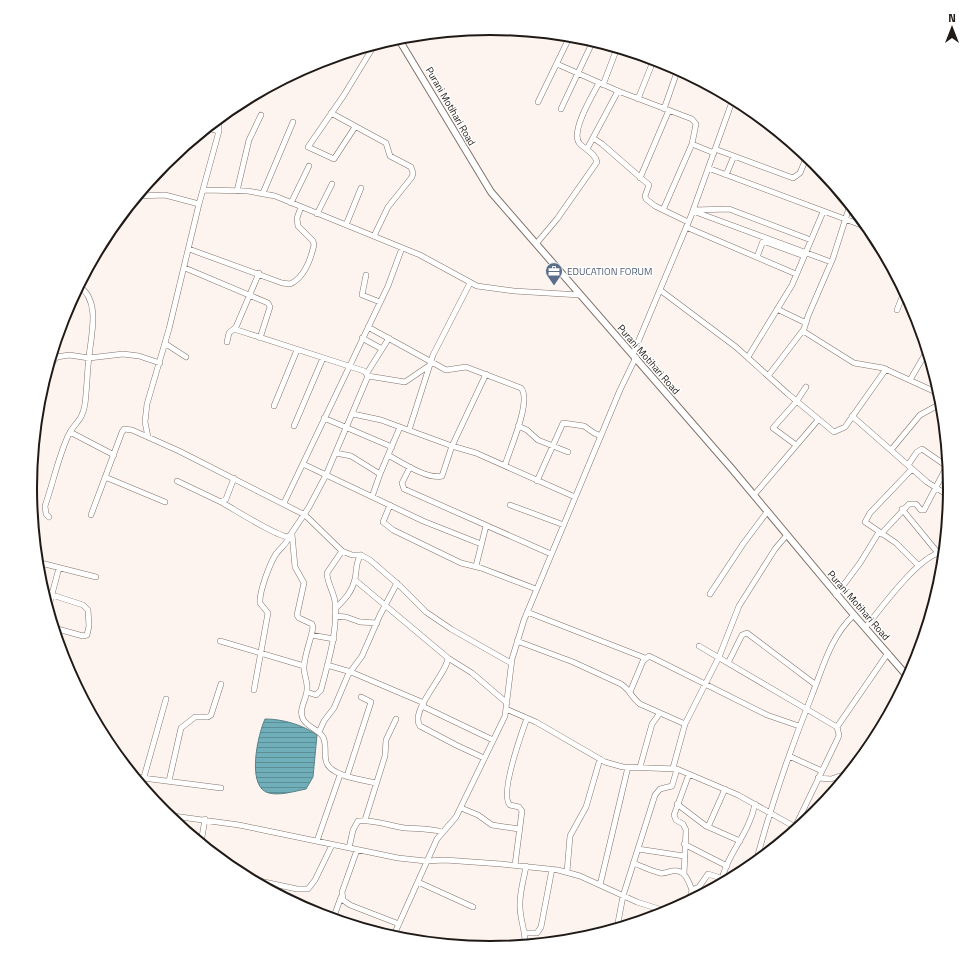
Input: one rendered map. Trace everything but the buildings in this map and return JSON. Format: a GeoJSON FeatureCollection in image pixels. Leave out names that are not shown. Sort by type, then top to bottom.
{"type":"FeatureCollection","features":[{"type":"Feature","properties":{"kind":"main road","name":"Purani Motihari Road"},"geometry":{"type":"LineString","coordinates":[[402,44],[487,186],[754,495],[786,536],[836,595],[904,671]]}},
{"type":"Feature","properties":{"kind":"street"},"geometry":{"type":"LineString","coordinates":[[538,102],[567,42]]}},
{"type":"Feature","properties":{"kind":"street"},"geometry":{"type":"LineString","coordinates":[[561,109],[591,47]]}},
{"type":"Feature","properties":{"kind":"street"},"geometry":{"type":"LineString","coordinates":[[356,127],[334,159],[308,147],[344,95],[371,51]]}},
{"type":"Feature","properties":{"kind":"street"},"geometry":{"type":"LineString","coordinates":[[536,244],[594,167],[596,159],[578,141],[580,121],[601,84],[615,52]]}},
{"type":"Feature","properties":{"kind":"street"},"geometry":{"type":"LineString","coordinates":[[557,64],[601,84],[692,120],[696,124],[692,144],[663,210]]}},
{"type":"Feature","properties":{"kind":"street"},"geometry":{"type":"LineString","coordinates":[[638,99],[652,65]]}},
{"type":"Feature","properties":{"kind":"street"},"geometry":{"type":"LineString","coordinates":[[640,178],[667,110],[676,75]]}},
{"type":"Feature","properties":{"kind":"street"},"geometry":{"type":"LineString","coordinates":[[587,149],[618,91]]}},
{"type":"Feature","properties":{"kind":"street"},"geometry":{"type":"LineString","coordinates":[[396,931],[426,862],[442,832],[451,823],[461,808],[506,709],[511,663],[527,612],[693,211],[730,104]]}},
{"type":"Feature","properties":{"kind":"street"},"geometry":{"type":"LineString","coordinates":[[331,113],[386,143],[390,156],[411,167],[413,173],[409,181],[388,207],[374,236]]}},
{"type":"Feature","properties":{"kind":"street"},"geometry":{"type":"LineString","coordinates":[[237,191],[249,140],[261,115]]}},
{"type":"Feature","properties":{"kind":"street"},"geometry":{"type":"LineString","coordinates":[[262,193],[293,122]]}},
{"type":"Feature","properties":{"kind":"street"},"geometry":{"type":"LineString","coordinates":[[148,437],[145,411],[166,344],[199,204],[219,131],[219,125]]}},
{"type":"Feature","properties":{"kind":"street"},"geometry":{"type":"LineString","coordinates":[[213,130],[219,131]]}},
{"type":"Feature","properties":{"kind":"street"},"geometry":{"type":"LineString","coordinates":[[593,138],[649,185],[645,196],[646,199],[687,224],[796,274]]}},
{"type":"Feature","properties":{"kind":"street"},"geometry":{"type":"LineString","coordinates":[[692,144],[734,156],[793,178],[800,173],[804,162]]}},
{"type":"Feature","properties":{"kind":"street"},"geometry":{"type":"LineString","coordinates":[[726,175],[734,156]]}},
{"type":"Feature","properties":{"kind":"street"},"geometry":{"type":"LineString","coordinates":[[291,203],[309,166]]}},
{"type":"Feature","properties":{"kind":"street"},"geometry":{"type":"LineString","coordinates":[[708,168],[858,224]]}},
{"type":"Feature","properties":{"kind":"street"},"geometry":{"type":"LineString","coordinates":[[317,214],[332,184]]}},
{"type":"Feature","properties":{"kind":"street"},"geometry":{"type":"LineString","coordinates":[[346,225],[361,188]]}},
{"type":"Feature","properties":{"kind":"street"},"geometry":{"type":"LineString","coordinates":[[204,190],[262,193],[291,203],[434,261],[470,283],[500,290],[580,295]]}},
{"type":"Feature","properties":{"kind":"street"},"geometry":{"type":"LineString","coordinates":[[144,196],[165,195],[199,204]]}},
{"type":"Feature","properties":{"kind":"street"},"geometry":{"type":"LineString","coordinates":[[189,249],[259,273],[282,283],[290,284],[299,278],[305,268],[314,245],[313,241],[298,226],[297,218],[300,207]]}},
{"type":"Feature","properties":{"kind":"street"},"geometry":{"type":"LineString","coordinates":[[693,211],[729,209],[811,240]]}},
{"type":"Feature","properties":{"kind":"street"},"geometry":{"type":"LineString","coordinates":[[693,211],[805,254]]}},
{"type":"Feature","properties":{"kind":"street"},"geometry":{"type":"LineString","coordinates":[[768,376],[803,331],[831,262],[848,211]]}},
{"type":"Feature","properties":{"kind":"street"},"geometry":{"type":"LineString","coordinates":[[748,357],[788,292],[823,212]]}},
{"type":"Feature","properties":{"kind":"street"},"geometry":{"type":"LineString","coordinates":[[757,257],[763,241],[831,262]]}},
{"type":"Feature","properties":{"kind":"street"},"geometry":{"type":"LineString","coordinates":[[284,503],[393,274],[402,248]]}},
{"type":"Feature","properties":{"kind":"street"},"geometry":{"type":"LineString","coordinates":[[185,268],[249,293],[270,304],[260,338]]}},
{"type":"Feature","properties":{"kind":"street"},"geometry":{"type":"LineString","coordinates":[[227,342],[229,333],[234,329],[259,273]]}},
{"type":"Feature","properties":{"kind":"street"},"geometry":{"type":"LineString","coordinates":[[366,275],[362,295],[380,302]]}},
{"type":"Feature","properties":{"kind":"street"},"geometry":{"type":"LineString","coordinates":[[409,430],[431,363],[470,283]]}},
{"type":"Feature","properties":{"kind":"street"},"geometry":{"type":"LineString","coordinates":[[49,517],[46,514],[46,506],[70,432],[80,421],[84,410],[93,328],[92,307],[86,292],[83,290]]}},
{"type":"Feature","properties":{"kind":"street"},"geometry":{"type":"LineString","coordinates":[[660,290],[748,357],[796,402],[831,431],[837,432],[845,427],[886,369]]}},
{"type":"Feature","properties":{"kind":"street"},"geometry":{"type":"LineString","coordinates":[[897,310],[901,299]]}},
{"type":"Feature","properties":{"kind":"street"},"geometry":{"type":"LineString","coordinates":[[777,309],[806,323]]}},
{"type":"Feature","properties":{"kind":"street"},"geometry":{"type":"LineString","coordinates":[[368,327],[446,370],[466,367],[515,384],[524,391],[524,404],[505,465]]}},
{"type":"Feature","properties":{"kind":"street"},"geometry":{"type":"LineString","coordinates":[[234,329],[349,366],[368,374],[405,382],[431,363]]}},
{"type":"Feature","properties":{"kind":"street"},"geometry":{"type":"LineString","coordinates":[[803,331],[854,363],[886,369],[932,390]]}},
{"type":"Feature","properties":{"kind":"street"},"geometry":{"type":"LineString","coordinates":[[362,338],[382,349]]}},
{"type":"Feature","properties":{"kind":"street"},"geometry":{"type":"LineString","coordinates":[[254,690],[268,613],[260,602],[260,595],[274,556],[285,547],[290,535],[305,515],[336,453],[368,374],[389,338]]}},
{"type":"Feature","properties":{"kind":"street"},"geometry":{"type":"LineString","coordinates":[[166,344],[186,357]]}},
{"type":"Feature","properties":{"kind":"street"},"geometry":{"type":"LineString","coordinates":[[274,406],[297,350]]}},
{"type":"Feature","properties":{"kind":"street"},"geometry":{"type":"LineString","coordinates":[[57,357],[69,355],[89,358],[123,354],[139,356],[160,363]]}},
{"type":"Feature","properties":{"kind":"street"},"geometry":{"type":"LineString","coordinates":[[910,380],[924,357]]}},
{"type":"Feature","properties":{"kind":"street"},"geometry":{"type":"LineString","coordinates":[[294,426],[323,358]]}},
{"type":"Feature","properties":{"kind":"street"},"geometry":{"type":"LineString","coordinates":[[388,455],[431,476],[442,476],[452,446],[486,374]]}},
{"type":"Feature","properties":{"kind":"street"},"geometry":{"type":"LineString","coordinates":[[796,445],[773,428],[796,402],[806,387]]}},
{"type":"Feature","properties":{"kind":"street"},"geometry":{"type":"LineString","coordinates":[[890,450],[920,415],[935,408]]}},
{"type":"Feature","properties":{"kind":"street"},"geometry":{"type":"LineString","coordinates":[[353,414],[381,420],[452,446],[471,451],[575,497]]}},
{"type":"Feature","properties":{"kind":"street"},"geometry":{"type":"LineString","coordinates":[[852,416],[910,467],[943,492]]}},
{"type":"Feature","properties":{"kind":"street"},"geometry":{"type":"LineString","coordinates":[[324,418],[392,447]]}},
{"type":"Feature","properties":{"kind":"street"},"geometry":{"type":"LineString","coordinates":[[754,495],[818,420]]}},
{"type":"Feature","properties":{"kind":"street"},"geometry":{"type":"LineString","coordinates":[[537,481],[563,423],[584,426],[601,436]]}},
{"type":"Feature","properties":{"kind":"street"},"geometry":{"type":"LineString","coordinates":[[518,426],[527,430],[538,440],[568,452]]}},
{"type":"Feature","properties":{"kind":"street"},"geometry":{"type":"LineString","coordinates":[[372,497],[400,427]]}},
{"type":"Feature","properties":{"kind":"street"},"geometry":{"type":"LineString","coordinates":[[91,515],[124,429],[148,437],[234,478],[305,515],[342,551],[352,555],[361,555],[370,560],[397,583],[426,612],[451,629],[511,663]]}},
{"type":"Feature","properties":{"kind":"street"},"geometry":{"type":"LineString","coordinates":[[70,432],[114,455]]}},
{"type":"Feature","properties":{"kind":"street"},"geometry":{"type":"LineString","coordinates":[[918,566],[896,543],[865,522],[867,516],[910,467],[917,452],[922,448],[942,462]]}},
{"type":"Feature","properties":{"kind":"street"},"geometry":{"type":"LineString","coordinates":[[336,453],[351,456],[380,474]]}},
{"type":"Feature","properties":{"kind":"street"},"geometry":{"type":"LineString","coordinates":[[303,464],[423,521],[481,544]]}},
{"type":"Feature","properties":{"kind":"street"},"geometry":{"type":"LineString","coordinates":[[410,467],[402,483],[404,489],[551,554]]}},
{"type":"Feature","properties":{"kind":"street"},"geometry":{"type":"LineString","coordinates":[[836,595],[880,533],[902,510],[912,503],[916,504],[921,510],[924,510],[943,475]]}},
{"type":"Feature","properties":{"kind":"street"},"geometry":{"type":"LineString","coordinates":[[105,477],[165,502]]}},
{"type":"Feature","properties":{"kind":"street"},"geometry":{"type":"LineString","coordinates":[[221,502],[226,499],[234,478]]}},
{"type":"Feature","properties":{"kind":"street"},"geometry":{"type":"LineString","coordinates":[[177,481],[221,502],[284,536],[290,535]]}},
{"type":"Feature","properties":{"kind":"street"},"geometry":{"type":"LineString","coordinates":[[390,505],[383,519],[388,528],[451,559],[476,566],[536,589]]}},
{"type":"Feature","properties":{"kind":"street"},"geometry":{"type":"LineString","coordinates":[[510,505],[564,525]]}},
{"type":"Feature","properties":{"kind":"street"},"geometry":{"type":"LineString","coordinates":[[902,510],[939,549]]}},
{"type":"Feature","properties":{"kind":"street"},"geometry":{"type":"LineString","coordinates":[[710,594],[738,551],[767,512]]}},
{"type":"Feature","properties":{"kind":"street"},"geometry":{"type":"LineString","coordinates":[[476,566],[486,526]]}},
{"type":"Feature","properties":{"kind":"street"},"geometry":{"type":"LineString","coordinates":[[290,535],[294,547],[295,567],[304,583],[297,615],[299,618],[312,624],[312,635],[304,666],[307,692],[302,706],[302,716],[306,723],[319,732],[324,740],[326,763],[340,775],[376,783]]}},
{"type":"Feature","properties":{"kind":"street"},"geometry":{"type":"LineString","coordinates":[[618,923],[623,896],[655,795],[660,789],[672,786],[685,724],[719,657],[743,598],[775,549],[786,536]]}},
{"type":"Feature","properties":{"kind":"street"},"geometry":{"type":"LineString","coordinates":[[307,692],[312,695],[319,693],[334,639],[336,608],[334,593],[327,573],[342,551]]}},
{"type":"Feature","properties":{"kind":"street"},"geometry":{"type":"LineString","coordinates":[[865,628],[918,566],[930,556],[938,553]]}},
{"type":"Feature","properties":{"kind":"street"},"geometry":{"type":"LineString","coordinates":[[336,608],[350,592],[355,580],[356,563],[361,555]]}},
{"type":"Feature","properties":{"kind":"street"},"geometry":{"type":"LineString","coordinates":[[44,564],[96,577]]}},
{"type":"Feature","properties":{"kind":"street"},"geometry":{"type":"LineString","coordinates":[[51,599],[59,568]]}},
{"type":"Feature","properties":{"kind":"street"},"geometry":{"type":"LineString","coordinates":[[355,580],[386,604],[448,658],[472,673],[507,703]]}},
{"type":"Feature","properties":{"kind":"street"},"geometry":{"type":"LineString","coordinates":[[319,732],[324,721],[334,708],[343,684],[362,656],[397,583]]}},
{"type":"Feature","properties":{"kind":"street"},"geometry":{"type":"LineString","coordinates":[[52,595],[86,607],[88,610],[90,626],[88,632],[83,636],[60,630]]}},
{"type":"Feature","properties":{"kind":"street"},"geometry":{"type":"LineString","coordinates":[[527,612],[645,658],[649,656],[655,658],[705,685],[767,715],[799,726]]}},
{"type":"Feature","properties":{"kind":"street"},"geometry":{"type":"LineString","coordinates":[[759,853],[770,812],[799,726],[834,640],[854,615]]}},
{"type":"Feature","properties":{"kind":"street"},"geometry":{"type":"LineString","coordinates":[[335,616],[346,617],[360,622],[377,623]]}},
{"type":"Feature","properties":{"kind":"street"},"geometry":{"type":"LineString","coordinates":[[728,663],[742,636],[747,633],[816,685]]}},
{"type":"Feature","properties":{"kind":"street"},"geometry":{"type":"LineString","coordinates":[[312,635],[334,639]]}},
{"type":"Feature","properties":{"kind":"street"},"geometry":{"type":"LineString","coordinates":[[220,640],[304,666]]}},
{"type":"Feature","properties":{"kind":"street"},"geometry":{"type":"LineString","coordinates":[[517,640],[573,662],[621,684],[630,692],[634,700],[685,724]]}},
{"type":"Feature","properties":{"kind":"street"},"geometry":{"type":"LineString","coordinates":[[699,646],[807,708],[826,722],[837,727]]}},
{"type":"Feature","properties":{"kind":"street"},"geometry":{"type":"LineString","coordinates":[[800,818],[839,735],[837,727],[888,653]]}},
{"type":"Feature","properties":{"kind":"street"},"geometry":{"type":"LineString","coordinates":[[448,658],[448,661],[423,704],[418,718],[420,726],[484,758]]}},
{"type":"Feature","properties":{"kind":"street"},"geometry":{"type":"LineString","coordinates":[[630,692],[645,658]]}},
{"type":"Feature","properties":{"kind":"street"},"geometry":{"type":"LineString","coordinates":[[327,665],[351,672],[423,704],[493,740]]}},
{"type":"Feature","properties":{"kind":"street"},"geometry":{"type":"LineString","coordinates":[[169,781],[181,728],[194,717],[208,717],[210,715],[221,684]]}},
{"type":"Feature","properties":{"kind":"street"},"geometry":{"type":"LineString","coordinates":[[347,776],[371,702],[361,697]]}},
{"type":"Feature","properties":{"kind":"street"},"geometry":{"type":"LineString","coordinates":[[166,699],[144,778],[221,788]]}},
{"type":"Feature","properties":{"kind":"street"},"geometry":{"type":"LineString","coordinates":[[506,709],[527,718],[612,765],[628,767],[675,768],[725,789],[793,825]]}},
{"type":"Feature","properties":{"kind":"street"},"geometry":{"type":"LineString","coordinates":[[640,767],[652,724],[660,713]]}},
{"type":"Feature","properties":{"kind":"street"},"geometry":{"type":"LineString","coordinates":[[365,820],[385,756],[386,740],[396,718]]}},
{"type":"Feature","properties":{"kind":"street"},"geometry":{"type":"LineString","coordinates":[[514,865],[522,811],[519,807],[510,805],[507,799],[512,761],[527,718]]}},
{"type":"Feature","properties":{"kind":"street"},"geometry":{"type":"LineString","coordinates":[[789,756],[822,771]]}},
{"type":"Feature","properties":{"kind":"street"},"geometry":{"type":"LineString","coordinates":[[567,872],[570,836],[586,807],[600,759]]}},
{"type":"Feature","properties":{"kind":"street"},"geometry":{"type":"LineString","coordinates":[[600,885],[628,767]]}},
{"type":"Feature","properties":{"kind":"street"},"geometry":{"type":"LineString","coordinates":[[689,774],[677,804],[675,818],[685,827],[684,874],[692,890],[691,893]]}},
{"type":"Feature","properties":{"kind":"street"},"geometry":{"type":"LineString","coordinates":[[317,841],[340,775]]}},
{"type":"Feature","properties":{"kind":"street"},"geometry":{"type":"LineString","coordinates":[[818,778],[831,779],[839,776]]}},
{"type":"Feature","properties":{"kind":"street"},"geometry":{"type":"LineString","coordinates":[[708,827],[725,789]]}},
{"type":"Feature","properties":{"kind":"street"},"geometry":{"type":"LineString","coordinates":[[677,804],[708,827],[740,841]]}},
{"type":"Feature","properties":{"kind":"street"},"geometry":{"type":"LineString","coordinates":[[725,875],[734,849],[748,829],[755,804]]}},
{"type":"Feature","properties":{"kind":"street"},"geometry":{"type":"LineString","coordinates":[[461,808],[478,815],[492,825],[519,829]]}},
{"type":"Feature","properties":{"kind":"street"},"geometry":{"type":"LineString","coordinates":[[179,817],[205,819],[398,858],[426,862],[445,860],[552,869],[567,872],[647,906],[658,909]]}},
{"type":"Feature","properties":{"kind":"street"},"geometry":{"type":"LineString","coordinates":[[202,838],[205,819]]}},
{"type":"Feature","properties":{"kind":"street"},"geometry":{"type":"LineString","coordinates":[[349,848],[355,825],[358,821],[365,820],[406,828],[432,829],[442,832]]}},
{"type":"Feature","properties":{"kind":"street"},"geometry":{"type":"LineString","coordinates":[[269,883],[296,889],[308,889],[315,880],[332,844]]}},
{"type":"Feature","properties":{"kind":"street"},"geometry":{"type":"LineString","coordinates":[[684,844],[727,866]]}},
{"type":"Feature","properties":{"kind":"street"},"geometry":{"type":"LineString","coordinates":[[638,849],[684,856]]}},
{"type":"Feature","properties":{"kind":"street"},"geometry":{"type":"LineString","coordinates":[[335,914],[357,850]]}},
{"type":"Feature","properties":{"kind":"street"},"geometry":{"type":"LineString","coordinates":[[633,862],[658,873],[677,871],[684,874]]}},
{"type":"Feature","properties":{"kind":"street"},"geometry":{"type":"LineString","coordinates":[[525,939],[526,933],[521,918],[520,903],[526,866]]}},
{"type":"Feature","properties":{"kind":"street"},"geometry":{"type":"LineString","coordinates":[[526,933],[533,934],[540,931],[552,869]]}},
{"type":"Feature","properties":{"kind":"street"},"geometry":{"type":"LineString","coordinates":[[692,890],[699,888],[708,874],[718,879]]}},
{"type":"Feature","properties":{"kind":"street"},"geometry":{"type":"LineString","coordinates":[[418,882],[473,907]]}},
{"type":"Feature","properties":{"kind":"street"},"geometry":{"type":"LineString","coordinates":[[341,897],[342,900],[350,905],[399,924]]}},
{"type":"Feature","properties":{"kind":"water"},"geometry":{"type":"Polygon","coordinates":[[[265,719],[292,723],[306,728],[317,735],[313,777],[306,789],[275,794],[266,792],[260,787],[255,769],[257,746],[265,719]]]}},
{"type":"Feature","properties":{"kind":"place","name":"EDUCATION FORUM"},"geometry":{"type":"Point","coordinates":[554,286]}}]}
